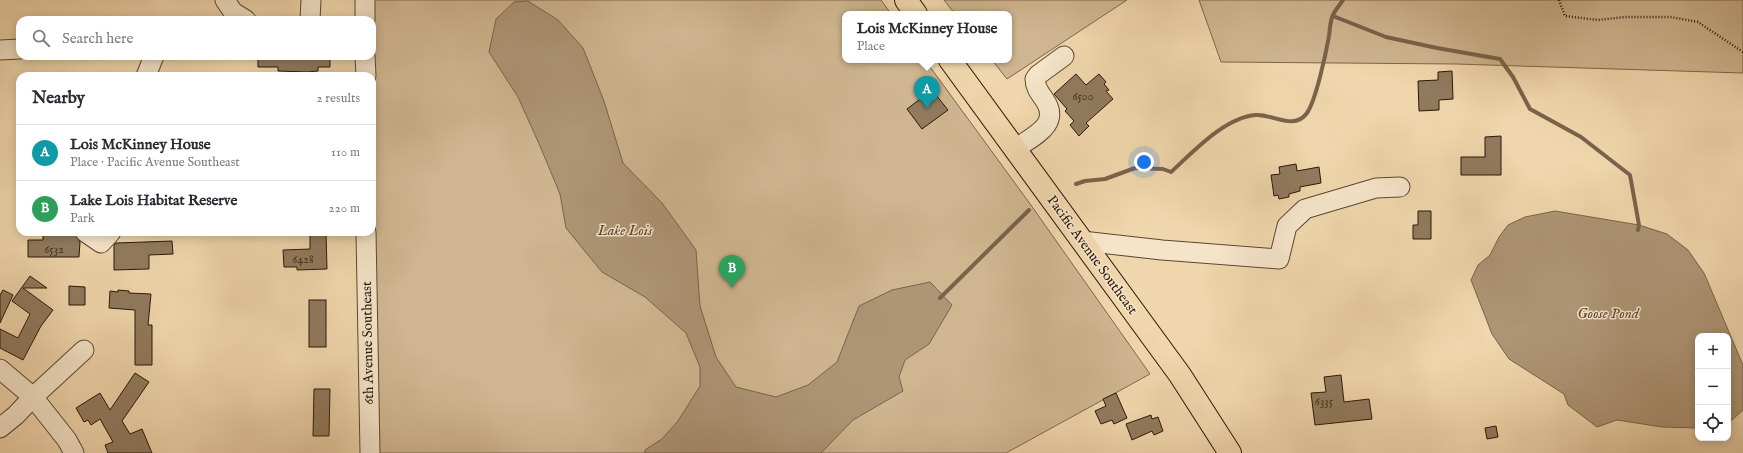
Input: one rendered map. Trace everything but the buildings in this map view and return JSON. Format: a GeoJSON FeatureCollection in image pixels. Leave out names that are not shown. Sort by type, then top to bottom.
{"type":"FeatureCollection","features":[{"type":"Feature","properties":{"kind":"main road"},"geometry":{"type":"LineString","coordinates":[[906,0],[914,11]]}},
{"type":"Feature","properties":{"kind":"main road","name":"Pacific Avenue Southeast"},"geometry":{"type":"LineString","coordinates":[[952,63],[1180,375],[1230,453]]}},
{"type":"Feature","properties":{"kind":"street"},"geometry":{"type":"LineString","coordinates":[[310,0],[310,16]]}},
{"type":"Feature","properties":{"kind":"street"},"geometry":{"type":"LineString","coordinates":[[365,0],[365,16]]}},
{"type":"Feature","properties":{"kind":"street"},"geometry":{"type":"LineString","coordinates":[[0,50],[16,49]]}},
{"type":"Feature","properties":{"kind":"street"},"geometry":{"type":"LineString","coordinates":[[1015,150],[1043,129],[1048,123],[1049,110],[1047,103],[1037,89],[1035,79],[1038,75],[1064,56]]}},
{"type":"Feature","properties":{"kind":"street"},"geometry":{"type":"LineString","coordinates":[[148,72],[152,60]]}},
{"type":"Feature","properties":{"kind":"street"},"geometry":{"type":"LineString","coordinates":[[365,60],[366,72]]}},
{"type":"Feature","properties":{"kind":"street"},"geometry":{"type":"LineString","coordinates":[[1082,241],[1162,250],[1279,259],[1287,226],[1305,209],[1376,188],[1400,187]]}},
{"type":"Feature","properties":{"kind":"street"},"geometry":{"type":"LineString","coordinates":[[91,236],[101,243],[107,236]]}},
{"type":"Feature","properties":{"kind":"street","name":"6th Avenue Southeast"},"geometry":{"type":"LineString","coordinates":[[366,236],[370,453]]}},
{"type":"Feature","properties":{"kind":"street"},"geometry":{"type":"LineString","coordinates":[[0,428],[16,415],[33,397],[84,350]]}},
{"type":"Feature","properties":{"kind":"street"},"geometry":{"type":"LineString","coordinates":[[0,369],[33,397],[67,440],[74,453]]}},
{"type":"Feature","properties":{"kind":"path"},"geometry":{"type":"LineString","coordinates":[[1559,0],[1565,16],[1598,20],[1624,17],[1671,17],[1698,22],[1743,52]]}},
{"type":"Feature","properties":{"kind":"shaded area"},"geometry":{"type":"Polygon","coordinates":[[[373,0],[881,0],[889,11],[842,11],[842,63],[927,63],[1028,201],[1150,374],[1006,453],[377,453],[375,236],[376,72],[374,72],[374,60],[376,60],[376,16],[373,16],[373,0]]]}},
{"type":"Feature","properties":{"kind":"shaded area"},"geometry":{"type":"Polygon","coordinates":[[[944,0],[1127,0],[1007,79],[994,63],[1012,63],[1012,11],[953,11],[944,0]]]}},
{"type":"Feature","properties":{"kind":"shaded area"},"geometry":{"type":"Polygon","coordinates":[[[1199,0],[1743,0],[1743,73],[1456,64],[1221,62],[1199,0]]]}},
{"type":"Feature","properties":{"kind":"water","name":"Lake Lois"},"geometry":{"type":"Polygon","coordinates":[[[528,1],[558,20],[583,48],[604,101],[623,163],[662,203],[696,250],[700,306],[716,357],[736,387],[776,397],[808,385],[837,362],[859,306],[892,290],[930,282],[952,305],[929,344],[905,360],[899,377],[903,391],[853,420],[821,453],[645,453],[645,450],[662,439],[678,421],[700,386],[700,367],[686,333],[645,297],[602,272],[566,228],[560,194],[540,146],[518,97],[489,52],[496,19],[514,2],[528,1]]]}},
{"type":"Feature","properties":{"kind":"water","name":"Goose Pond"},"geometry":{"type":"Polygon","coordinates":[[[1555,211],[1639,225],[1667,234],[1688,250],[1704,273],[1729,333],[1695,333],[1695,428],[1662,427],[1617,420],[1597,427],[1568,405],[1564,394],[1509,359],[1492,334],[1471,280],[1478,265],[1490,255],[1499,237],[1508,225],[1525,217],[1555,211]]]}},
{"type":"Feature","properties":{"kind":"water","name":"Goose Pond"},"geometry":{"type":"Polygon","coordinates":[[[1731,337],[1743,365],[1743,410],[1732,420],[1731,337]]]}},
{"type":"Feature","properties":{"kind":"waterway"},"geometry":{"type":"LineString","coordinates":[[1076,184],[1085,181],[1105,179],[1135,168],[1163,169],[1171,172],[1210,137],[1221,129],[1244,117],[1263,115],[1290,121],[1296,121],[1302,118],[1307,113],[1314,98],[1328,44],[1332,17],[1343,0]]}},
{"type":"Feature","properties":{"kind":"waterway"},"geometry":{"type":"LineString","coordinates":[[1333,16],[1386,37],[1500,59],[1513,77],[1530,109],[1581,137],[1630,175],[1639,225],[1638,230]]}},
{"type":"Feature","properties":{"kind":"waterway"},"geometry":{"type":"LineString","coordinates":[[940,298],[1029,210]]}},
{"type":"Feature","properties":{"kind":"place","name":"Lois McKinney House"},"geometry":{"type":"Point","coordinates":[927,109]}},
{"type":"Feature","properties":{"kind":"place","name":"Lake Lois Habitat Reserve"},"geometry":{"type":"Point","coordinates":[732,288]}}]}
